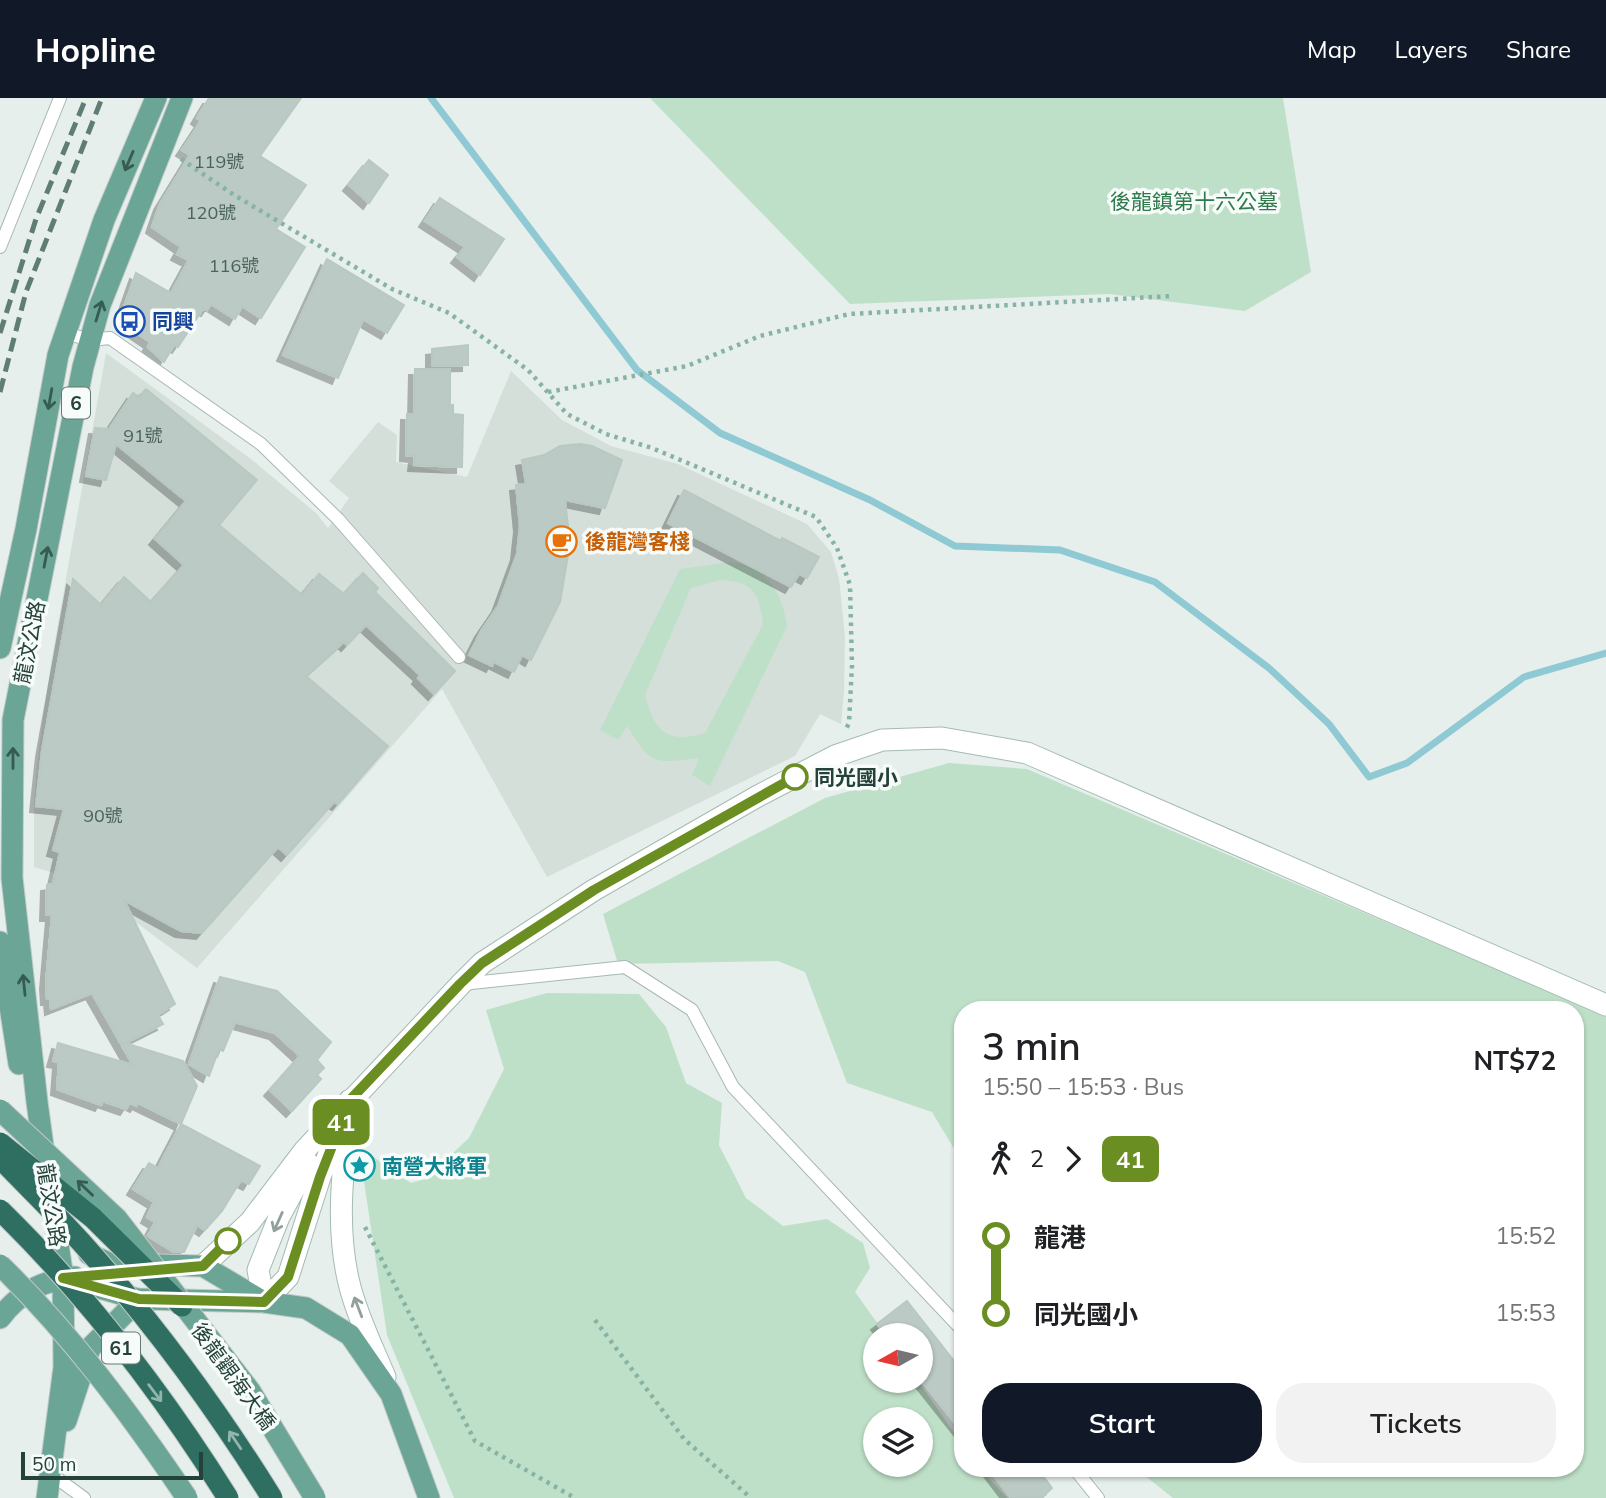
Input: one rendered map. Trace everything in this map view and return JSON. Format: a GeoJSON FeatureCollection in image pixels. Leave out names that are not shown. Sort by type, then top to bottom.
{"type":"FeatureCollection","features":[{"type":"Feature","properties":{"kind":"highway"},"geometry":{"type":"LineString","coordinates":[[0,1143],[93,1218],[182,1306]]}},
{"type":"Feature","properties":{"kind":"highway","name":"61"},"geometry":{"type":"LineString","coordinates":[[0,1158],[81,1242],[143,1315],[210,1404],[272,1498]]}},
{"type":"Feature","properties":{"kind":"highway","name":"61"},"geometry":{"type":"LineString","coordinates":[[0,1210],[100,1320],[192,1441],[228,1498]]}},
{"type":"Feature","properties":{"kind":"main road","name":"龍汶公路"},"geometry":{"type":"LineString","coordinates":[[0,648],[26,528],[58,355],[104,220],[156,98]]}},
{"type":"Feature","properties":{"kind":"main road","name":"龍汶公路"},"geometry":{"type":"LineString","coordinates":[[47,1498],[64,1367],[63,1278],[37,1102],[12,878],[6,720],[83,367],[100,305],[182,98]]}},
{"type":"Feature","properties":{"kind":"main road"},"geometry":{"type":"LineString","coordinates":[[0,1318],[10,1305],[34,1286],[63,1278],[203,1266],[250,1222],[304,1151],[482,963],[594,890],[758,796],[835,756],[882,740],[942,738],[1027,753],[1606,1005]]}},
{"type":"Feature","properties":{"kind":"main road"},"geometry":{"type":"LineString","coordinates":[[0,942],[41,1214],[63,1278]]}},
{"type":"Feature","properties":{"kind":"main road"},"geometry":{"type":"LineString","coordinates":[[264,1302],[288,1277],[320,1177],[350,1100]]}},
{"type":"Feature","properties":{"kind":"main road"},"geometry":{"type":"LineString","coordinates":[[264,1302],[258,1270],[279,1217],[306,1165],[350,1100]]}},
{"type":"Feature","properties":{"kind":"main road"},"geometry":{"type":"LineString","coordinates":[[350,1100],[341,1189],[343,1242],[350,1287],[429,1498]]}},
{"type":"Feature","properties":{"kind":"main road"},"geometry":{"type":"LineString","coordinates":[[37,1102],[66,1221],[85,1252],[111,1264],[203,1266],[264,1302]]}},
{"type":"Feature","properties":{"kind":"main road","name":"後龍觀海大橋"},"geometry":{"type":"LineString","coordinates":[[0,1110],[117,1219],[250,1391],[315,1498]]}},
{"type":"Feature","properties":{"kind":"main road","name":"61"},"geometry":{"type":"LineString","coordinates":[[0,1265],[36,1300],[140,1429],[187,1498]]}},
{"type":"Feature","properties":{"kind":"main road"},"geometry":{"type":"LineString","coordinates":[[63,1278],[139,1299],[264,1302],[306,1308],[350,1335],[391,1394]]}},
{"type":"Feature","properties":{"kind":"main road"},"geometry":{"type":"LineString","coordinates":[[51,1474],[90,1348],[139,1299]]}},
{"type":"Feature","properties":{"kind":"lane"},"geometry":{"type":"LineString","coordinates":[[0,247],[60,98]]}},
{"type":"Feature","properties":{"kind":"lane"},"geometry":{"type":"LineString","coordinates":[[65,333],[90,341],[110,338],[261,444],[338,519],[459,657]]}},
{"type":"Feature","properties":{"kind":"lane"},"geometry":{"type":"LineString","coordinates":[[460,984],[625,967],[692,1010],[733,1087],[954,1321]]}},
{"type":"Feature","properties":{"kind":"lane"},"geometry":{"type":"LineString","coordinates":[[51,1474],[84,1498]]}},
{"type":"Feature","properties":{"kind":"lane"},"geometry":{"type":"LineString","coordinates":[[1081,1477],[1098,1498]]}},
{"type":"Feature","properties":{"kind":"path"},"geometry":{"type":"LineString","coordinates":[[162,147],[234,195],[392,289],[449,313],[528,370],[567,414],[606,434],[652,448],[816,517],[836,548],[850,585],[852,665],[849,723],[835,756]]}},
{"type":"Feature","properties":{"kind":"path"},"geometry":{"type":"LineString","coordinates":[[548,392],[687,366],[760,337],[849,314],[1172,296]]}},
{"type":"Feature","properties":{"kind":"path"},"geometry":{"type":"LineString","coordinates":[[362,1221],[475,1441],[575,1498]]}},
{"type":"Feature","properties":{"kind":"path"},"geometry":{"type":"LineString","coordinates":[[595,1320],[684,1439],[751,1498]]}},
{"type":"Feature","properties":{"kind":"shaded area"},"geometry":{"type":"Polygon","coordinates":[[[106,353],[251,459],[316,513],[328,528],[349,498],[329,481],[378,422],[397,435],[396,462],[467,477],[511,371],[562,420],[611,446],[678,464],[807,524],[831,552],[839,578],[845,637],[841,724],[820,714],[795,756],[547,877],[442,689],[197,968],[81,881],[34,867],[34,801],[38,755],[51,663],[106,353]]]}},
{"type":"Feature","properties":{"kind":"green space","name":"後龍鎮第十六公墓"},"geometry":{"type":"Polygon","coordinates":[[[650,98],[1283,98],[1311,272],[1245,311],[1109,294],[850,304],[650,98]]]}},
{"type":"Feature","properties":{"kind":"green space"},"geometry":{"type":"Polygon","coordinates":[[[730,562],[754,569],[763,575],[777,592],[787,626],[710,786],[692,775],[699,758],[672,761],[655,759],[642,748],[627,726],[618,740],[600,730],[680,569],[730,562]],[[720,580],[691,588],[645,695],[658,726],[672,736],[705,733],[763,624],[759,604],[752,591],[747,586],[720,580]]]}},
{"type":"Feature","properties":{"kind":"green space"},"geometry":{"type":"Polygon","coordinates":[[[949,763],[1027,769],[1571,1001],[954,1001],[954,1149],[932,1112],[847,1083],[805,972],[778,961],[618,964],[603,914],[825,798],[949,763]]]}},
{"type":"Feature","properties":{"kind":"green space"},"geometry":{"type":"Polygon","coordinates":[[[547,993],[639,994],[666,1027],[686,1083],[722,1103],[719,1145],[746,1198],[783,1226],[827,1219],[863,1243],[870,1268],[855,1292],[877,1323],[863,1323],[863,1393],[926,1393],[954,1433],[954,1477],[988,1477],[1007,1498],[454,1498],[387,1335],[362,1168],[372,1156],[411,1183],[425,1179],[469,1138],[504,1069],[486,1010],[547,993]]]}},
{"type":"Feature","properties":{"kind":"green space"},"geometry":{"type":"Polygon","coordinates":[[[1584,1007],[1606,1016],[1606,1498],[1173,1498],[1146,1477],[1584,1477],[1584,1007]]]}},
{"type":"Feature","properties":{"kind":"building"},"geometry":{"type":"Polygon","coordinates":[[[209,98],[301,98],[260,156],[306,185],[276,229],[305,247],[261,318],[242,306],[235,319],[211,304],[207,310],[203,309],[178,347],[174,345],[164,362],[148,347],[150,342],[125,325],[131,313],[123,310],[136,273],[171,293],[189,260],[177,254],[181,247],[152,227],[160,204],[190,155],[182,150],[201,121],[197,118],[209,98]]]}},
{"type":"Feature","properties":{"kind":"building"},"geometry":{"type":"Polygon","coordinates":[[[369,160],[388,175],[369,203],[349,185],[369,160]]]}},
{"type":"Feature","properties":{"kind":"building"},"geometry":{"type":"Polygon","coordinates":[[[440,198],[504,239],[480,275],[457,257],[465,247],[425,221],[440,198]]]}},
{"type":"Feature","properties":{"kind":"building"},"geometry":{"type":"Polygon","coordinates":[[[327,259],[404,305],[387,333],[363,319],[338,378],[283,355],[327,259]]]}},
{"type":"Feature","properties":{"kind":"building"},"geometry":{"type":"Polygon","coordinates":[[[468,345],[468,365],[432,366],[432,349],[468,345]]]}},
{"type":"Feature","properties":{"kind":"building"},"geometry":{"type":"Polygon","coordinates":[[[415,369],[450,369],[450,406],[453,405],[453,414],[463,415],[462,467],[414,465],[415,456],[406,455],[407,414],[414,414],[415,369]]]}},
{"type":"Feature","properties":{"kind":"building"},"geometry":{"type":"Polygon","coordinates":[[[146,389],[257,480],[219,525],[302,595],[319,574],[344,594],[363,573],[378,588],[375,592],[455,671],[434,694],[418,678],[420,675],[366,625],[347,645],[344,642],[306,676],[388,746],[338,804],[334,802],[287,855],[278,847],[202,933],[181,931],[124,900],[175,1004],[158,1015],[163,1024],[125,1043],[183,1061],[197,1086],[181,1124],[138,1103],[136,1106],[130,1103],[126,1109],[103,1101],[101,1105],[57,1089],[59,1062],[53,1061],[58,1043],[133,1065],[92,993],[51,1009],[50,999],[47,999],[52,915],[46,915],[47,885],[53,884],[60,852],[53,850],[64,809],[36,806],[42,751],[73,579],[101,605],[124,577],[151,602],[184,565],[155,539],[186,501],[116,444],[106,480],[86,476],[95,428],[109,429],[133,393],[139,397],[146,389]]]}},
{"type":"Feature","properties":{"kind":"building"},"geometry":{"type":"Polygon","coordinates":[[[560,446],[592,446],[622,460],[605,508],[565,500],[570,543],[560,602],[531,660],[522,655],[514,672],[494,662],[492,666],[469,655],[498,606],[517,554],[520,526],[516,485],[526,484],[522,460],[544,455],[560,446]]]}},
{"type":"Feature","properties":{"kind":"building"},"geometry":{"type":"Polygon","coordinates":[[[684,490],[781,541],[782,538],[819,557],[807,578],[799,574],[791,587],[668,523],[684,490]]]}},
{"type":"Feature","properties":{"kind":"building"},"geometry":{"type":"Polygon","coordinates":[[[220,977],[277,991],[331,1042],[317,1060],[324,1068],[317,1075],[321,1079],[292,1111],[270,1090],[300,1056],[275,1033],[235,1022],[223,1051],[219,1049],[209,1076],[189,1064],[220,977]]]}},
{"type":"Feature","properties":{"kind":"building"},"geometry":{"type":"Polygon","coordinates":[[[181,1124],[260,1166],[249,1184],[241,1180],[222,1211],[205,1230],[197,1225],[184,1252],[174,1252],[148,1236],[155,1222],[147,1217],[154,1202],[133,1189],[149,1163],[158,1168],[181,1124]]]}},
{"type":"Feature","properties":{"kind":"building"},"geometry":{"type":"Polygon","coordinates":[[[907,1301],[924,1323],[878,1323],[907,1301]]]}},
{"type":"Feature","properties":{"kind":"building"},"geometry":{"type":"Polygon","coordinates":[[[933,1334],[954,1361],[954,1422],[931,1393],[933,1334]]]}},
{"type":"Feature","properties":{"kind":"building"},"geometry":{"type":"Polygon","coordinates":[[[995,1477],[1044,1477],[1052,1488],[1041,1498],[1011,1498],[995,1477]]]}},
{"type":"Feature","properties":{"kind":"waterway"},"geometry":{"type":"LineString","coordinates":[[431,98],[637,370],[720,433],[870,500],[955,546],[1060,550],[1155,582],[1270,669],[1329,724],[1369,777],[1407,763],[1524,677],[1606,653]]}},
{"type":"Feature","properties":{"kind":"railway"},"geometry":{"type":"LineString","coordinates":[[0,333],[36,219],[86,98]]}},
{"type":"Feature","properties":{"kind":"railway"},"geometry":{"type":"LineString","coordinates":[[0,392],[26,292],[102,98]]}},
{"type":"Feature","properties":{"kind":"bus line","name":"41"},"geometry":{"type":"LineString","coordinates":[[228,1241],[203,1266],[63,1278],[139,1299],[264,1302],[288,1277],[320,1177],[350,1100],[460,984],[482,963],[594,890],[795,777]]}},
{"type":"Feature","properties":{"kind":"place","name":"同興"},"geometry":{"type":"Point","coordinates":[129,321]}},
{"type":"Feature","properties":{"kind":"place","name":"後龍灣客棧"},"geometry":{"type":"Point","coordinates":[562,541]}},
{"type":"Feature","properties":{"kind":"place","name":"同光國小"},"geometry":{"type":"Point","coordinates":[795,777]}},
{"type":"Feature","properties":{"kind":"place","name":"南營大將軍"},"geometry":{"type":"Point","coordinates":[359,1166]}}]}
